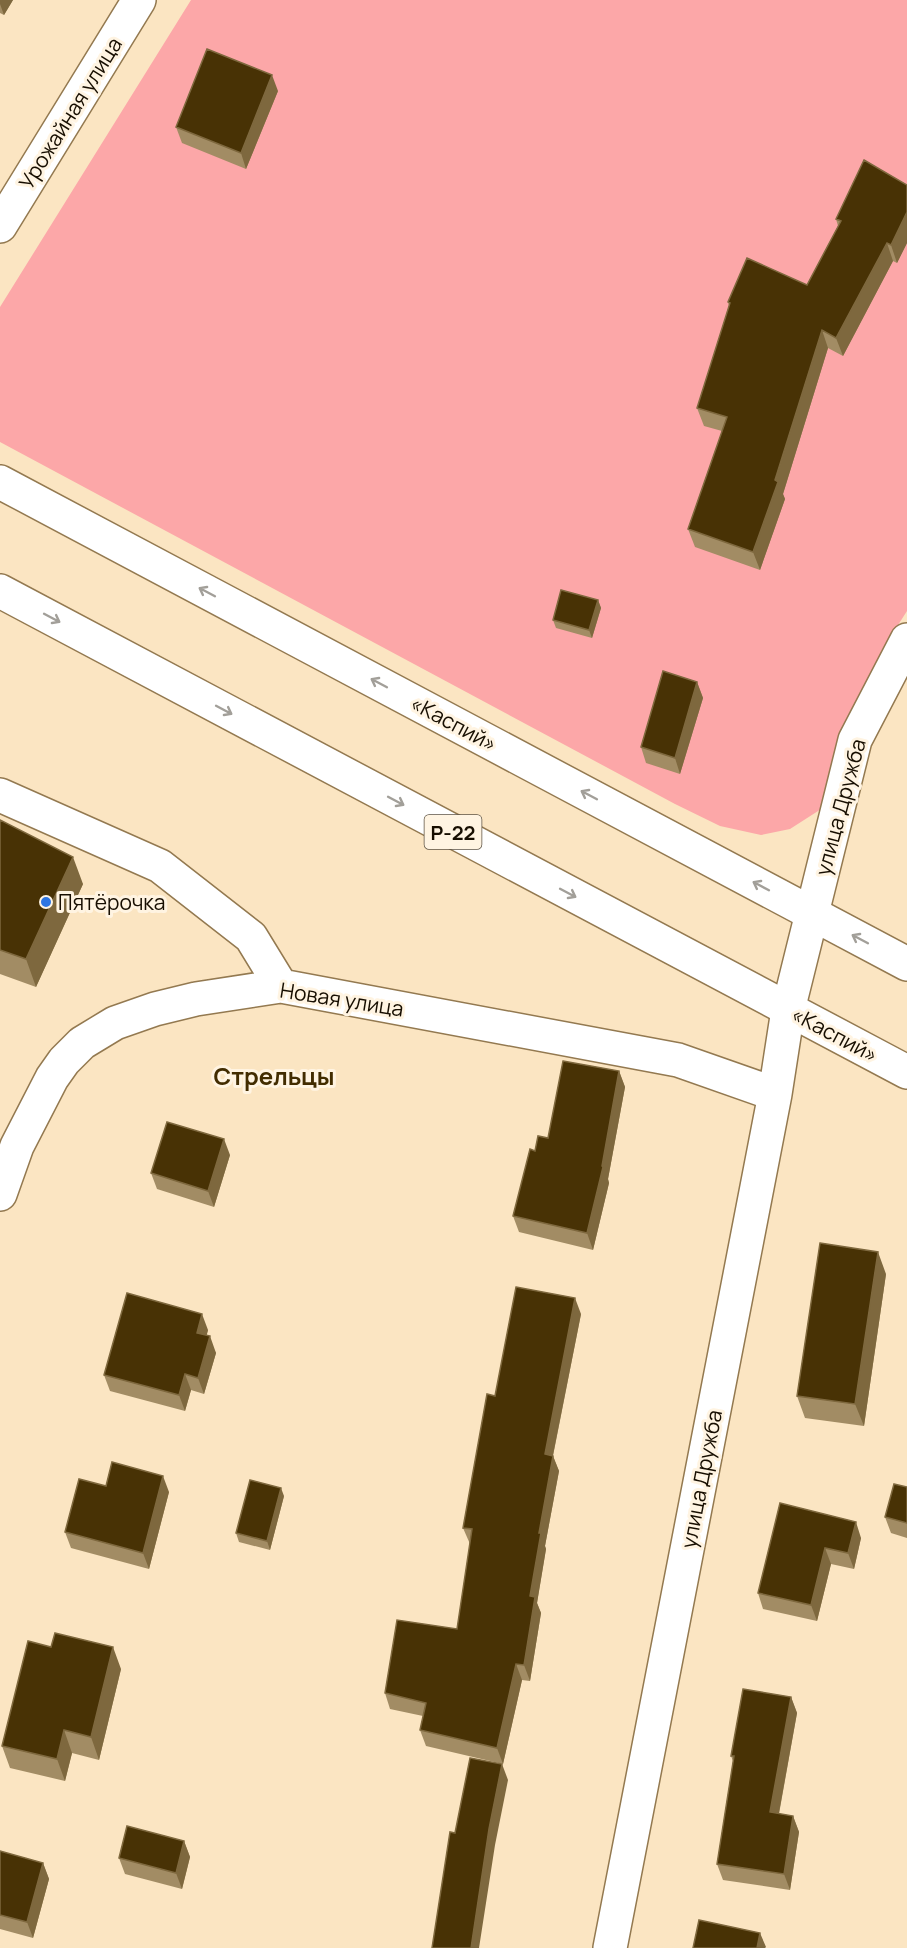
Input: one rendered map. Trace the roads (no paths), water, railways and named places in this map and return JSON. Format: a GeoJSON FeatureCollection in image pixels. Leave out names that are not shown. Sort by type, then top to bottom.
{"type":"FeatureCollection","features":[{"type":"Feature","properties":{"kind":"street","name":"Урожайная улица"},"geometry":{"type":"LineString","coordinates":[[0,226],[139,0]]}},
{"type":"Feature","properties":{"kind":"street","name":"«Каспий»"},"geometry":{"type":"LineString","coordinates":[[0,482],[907,964]]}},
{"type":"Feature","properties":{"kind":"street","name":"«Каспий»"},"geometry":{"type":"LineString","coordinates":[[0,591],[907,1072]]}},
{"type":"Feature","properties":{"kind":"street","name":"улица Дружба"},"geometry":{"type":"LineString","coordinates":[[610,1948],[776,1094],[788,1010],[855,740],[907,640]]}},
{"type":"Feature","properties":{"kind":"street"},"geometry":{"type":"LineString","coordinates":[[0,795],[160,866],[251,937],[281,986]]}},
{"type":"Feature","properties":{"kind":"street","name":"Новая улица"},"geometry":{"type":"LineString","coordinates":[[0,1194],[17,1146],[52,1078],[64,1061],[82,1043],[115,1023],[155,1009],[196,999],[281,986],[678,1060],[776,1094]]}},
{"type":"Feature","properties":{"kind":"place","name":"Пятёрочка"},"geometry":{"type":"Point","coordinates":[46,902]}},
{"type":"Feature","properties":{"kind":"district","name":"Стрельцы"},"geometry":{"type":"Point","coordinates":[274,1075]}}]}
